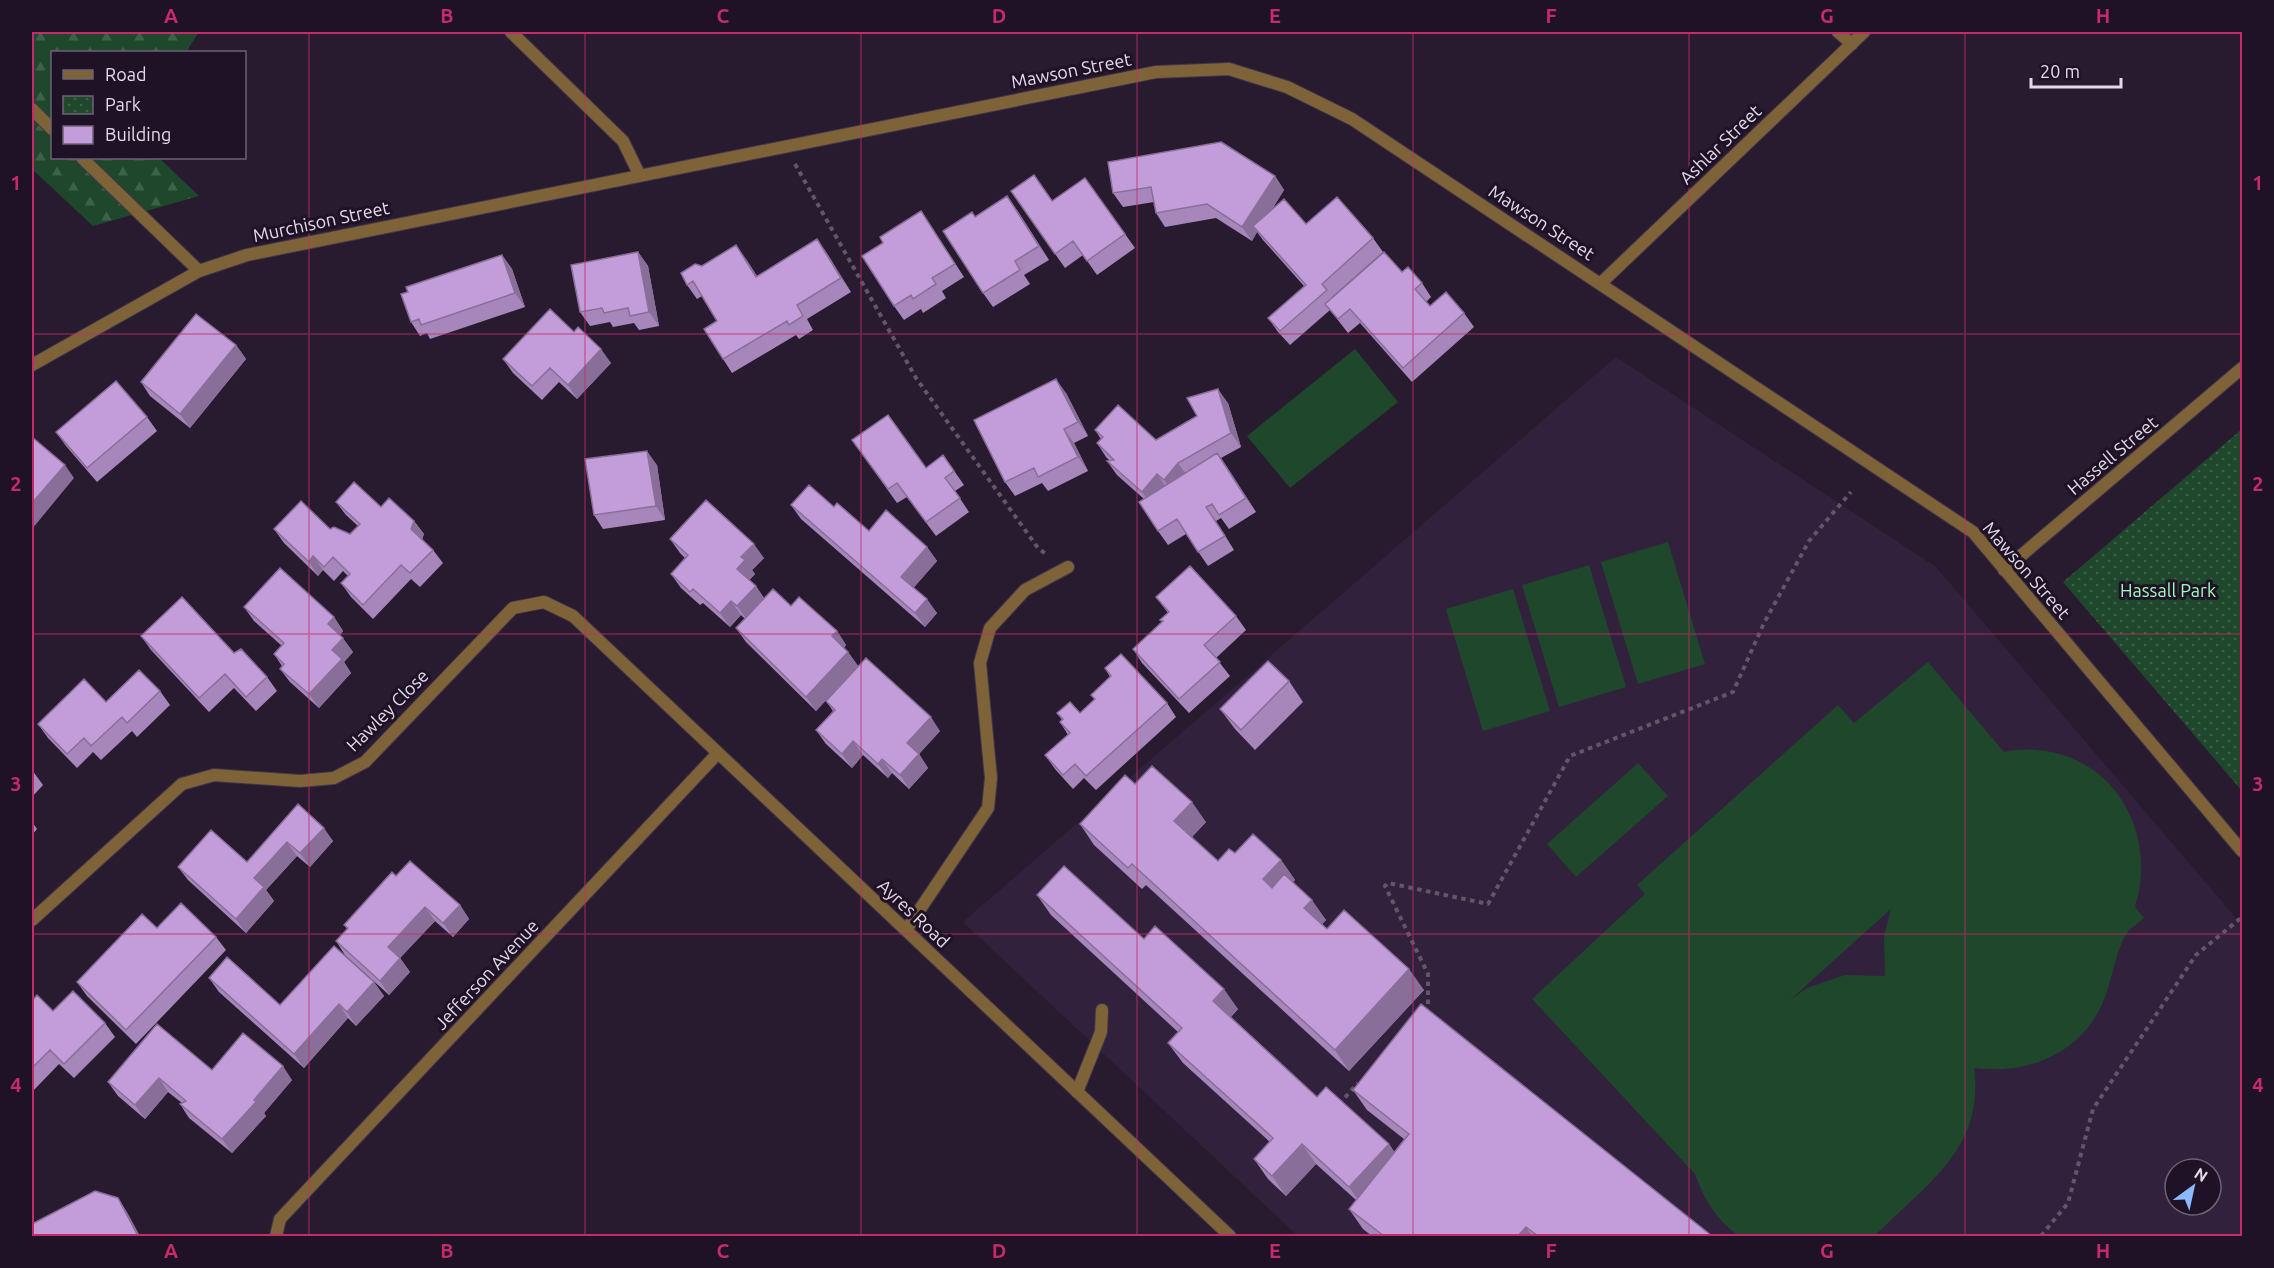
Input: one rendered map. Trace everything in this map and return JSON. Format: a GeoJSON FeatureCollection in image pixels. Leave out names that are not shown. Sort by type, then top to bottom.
{"type":"FeatureCollection","features":[{"type":"Feature","properties":{"kind":"street"},"geometry":{"type":"LineString","coordinates":[[511,32],[623,141],[639,174]]}},
{"type":"Feature","properties":{"kind":"street"},"geometry":{"type":"LineString","coordinates":[[1838,32],[1852,44]]}},
{"type":"Feature","properties":{"kind":"street","name":"Ashlar Street"},"geometry":{"type":"LineString","coordinates":[[1601,283],[1864,32]]}},
{"type":"Feature","properties":{"kind":"street","name":"Mawson Street"},"geometry":{"type":"LineString","coordinates":[[639,174],[1156,72],[1229,69],[1287,87],[1352,119],[1973,532],[2242,851]]}},
{"type":"Feature","properties":{"kind":"street"},"geometry":{"type":"LineString","coordinates":[[32,109],[51,128]]}},
{"type":"Feature","properties":{"kind":"street"},"geometry":{"type":"LineString","coordinates":[[83,159],[199,271]]}},
{"type":"Feature","properties":{"kind":"street","name":"Murchison Street"},"geometry":{"type":"LineString","coordinates":[[32,365],[199,271],[247,255],[639,174]]}},
{"type":"Feature","properties":{"kind":"street","name":"Hassell Street"},"geometry":{"type":"LineString","coordinates":[[2004,570],[2242,368]]}},
{"type":"Feature","properties":{"kind":"street"},"geometry":{"type":"LineString","coordinates":[[906,930],[988,808],[991,778],[980,663],[990,628],[1025,590],[1068,567]]}},
{"type":"Feature","properties":{"kind":"street","name":"Hawley Close"},"geometry":{"type":"LineString","coordinates":[[32,920],[182,784],[214,776],[300,781],[334,778],[365,762],[513,608],[544,602],[573,616]]}},
{"type":"Feature","properties":{"kind":"street","name":"Ayres Road"},"geometry":{"type":"LineString","coordinates":[[573,616],[1230,1236]]}},
{"type":"Feature","properties":{"kind":"street","name":"Jefferson Avenue"},"geometry":{"type":"LineString","coordinates":[[276,1236],[280,1220],[718,753]]}},
{"type":"Feature","properties":{"kind":"street"},"geometry":{"type":"LineString","coordinates":[[1077,1092],[1101,1032],[1102,1010]]}},
{"type":"Feature","properties":{"kind":"path"},"geometry":{"type":"LineString","coordinates":[[784,145],[916,378],[1038,548],[1068,567]]}},
{"type":"Feature","properties":{"kind":"path"},"geometry":{"type":"LineString","coordinates":[[1420,1017],[1428,1008],[1428,974],[1385,886],[1388,883],[1488,904],[1570,756],[1733,692],[1764,623],[1809,541],[1851,492]]}},
{"type":"Feature","properties":{"kind":"path"},"geometry":{"type":"LineString","coordinates":[[2041,1236],[2068,1203],[2093,1109],[2196,955],[2242,917]]}},
{"type":"Feature","properties":{"kind":"path"},"geometry":{"type":"LineString","coordinates":[[1332,1111],[1364,1077]]}},
{"type":"Feature","properties":{"kind":"shaded area"},"geometry":{"type":"Polygon","coordinates":[[[1616,357],[1936,567],[2242,925],[2242,1236],[1298,1236],[963,922],[1616,357]]]}},
{"type":"Feature","properties":{"kind":"green space"},"geometry":{"type":"Polygon","coordinates":[[[32,32],[199,32],[187,51],[51,51],[51,159],[160,159],[199,196],[93,226],[32,169],[32,32]]]}},
{"type":"Feature","properties":{"kind":"green space"},"geometry":{"type":"Polygon","coordinates":[[[1355,349],[1398,402],[1290,488],[1247,436],[1355,349]]]}},
{"type":"Feature","properties":{"kind":"green space","name":"Hassall Park"},"geometry":{"type":"Polygon","coordinates":[[[2242,429],[2242,791],[2063,582],[2242,429]]]}},
{"type":"Feature","properties":{"kind":"green space"},"geometry":{"type":"Polygon","coordinates":[[[1668,542],[1705,664],[1638,684],[1601,562],[1668,542]]]}},
{"type":"Feature","properties":{"kind":"green space"},"geometry":{"type":"Polygon","coordinates":[[[1589,565],[1626,687],[1559,707],[1522,585],[1589,565]]]}},
{"type":"Feature","properties":{"kind":"green space"},"geometry":{"type":"Polygon","coordinates":[[[1513,589],[1550,711],[1483,731],[1446,609],[1513,589]]]}},
{"type":"Feature","properties":{"kind":"green space"},"geometry":{"type":"Polygon","coordinates":[[[1928,662],[2004,752],[2037,750],[2068,756],[2093,770],[2114,790],[2130,815],[2139,844],[2141,875],[2135,907],[2144,918],[2123,939],[2103,1002],[2081,1035],[2066,1048],[2032,1064],[2013,1068],[1974,1068],[1975,1095],[1971,1119],[1962,1140],[1936,1177],[1882,1229],[1873,1236],[1739,1236],[1724,1224],[1712,1209],[1695,1174],[1532,999],[1645,894],[1637,885],[1838,705],[1854,723],[1928,662]],[[1891,909],[1790,1000],[1807,988],[1845,975],[1885,976],[1884,936],[1891,909]]]}},
{"type":"Feature","properties":{"kind":"green space"},"geometry":{"type":"Polygon","coordinates":[[[1638,763],[1668,796],[1576,877],[1547,844],[1638,763]]]}},
{"type":"Feature","properties":{"kind":"building"},"geometry":{"type":"Polygon","coordinates":[[[1221,142],[1275,176],[1242,227],[1207,204],[1156,213],[1151,187],[1113,193],[1108,162],[1221,142]]]}},
{"type":"Feature","properties":{"kind":"building"},"geometry":{"type":"Polygon","coordinates":[[[1034,175],[1052,201],[1085,178],[1125,234],[1087,261],[1073,241],[1055,254],[1011,191],[1034,175]]]}},
{"type":"Feature","properties":{"kind":"building"},"geometry":{"type":"Polygon","coordinates":[[[1007,196],[1039,246],[1015,261],[1020,270],[983,293],[943,231],[972,212],[975,217],[1007,196]]]}},
{"type":"Feature","properties":{"kind":"building"},"geometry":{"type":"Polygon","coordinates":[[[1337,197],[1373,238],[1322,284],[1327,290],[1280,331],[1268,318],[1306,285],[1253,226],[1284,199],[1306,224],[1337,197]]]}},
{"type":"Feature","properties":{"kind":"building"},"geometry":{"type":"Polygon","coordinates":[[[921,211],[955,264],[932,278],[936,284],[913,299],[911,295],[894,306],[862,256],[883,243],[880,237],[921,211]]]}},
{"type":"Feature","properties":{"kind":"building"},"geometry":{"type":"Polygon","coordinates":[[[817,239],[841,278],[797,305],[803,316],[789,325],[787,321],[723,359],[704,329],[717,321],[693,281],[687,285],[681,273],[695,264],[702,266],[736,245],[756,277],[817,239]]]}},
{"type":"Feature","properties":{"kind":"building"},"geometry":{"type":"Polygon","coordinates":[[[638,252],[649,312],[630,316],[628,308],[604,313],[602,308],[580,312],[571,265],[638,252]]]}},
{"type":"Feature","properties":{"kind":"building"},"geometry":{"type":"Polygon","coordinates":[[[1384,252],[1402,272],[1408,267],[1422,283],[1415,289],[1430,306],[1446,292],[1464,313],[1403,368],[1350,309],[1338,319],[1325,304],[1384,252]]]}},
{"type":"Feature","properties":{"kind":"building"},"geometry":{"type":"Polygon","coordinates":[[[502,255],[515,293],[421,325],[419,319],[411,322],[401,294],[408,292],[406,287],[502,255]]]}},
{"type":"Feature","properties":{"kind":"building"},"geometry":{"type":"Polygon","coordinates":[[[550,309],[574,332],[578,327],[601,349],[568,385],[550,368],[532,386],[503,359],[550,309]]]}},
{"type":"Feature","properties":{"kind":"building"},"geometry":{"type":"Polygon","coordinates":[[[196,314],[236,345],[180,414],[141,382],[196,314]]]}},
{"type":"Feature","properties":{"kind":"building"},"geometry":{"type":"Polygon","coordinates":[[[1056,379],[1078,422],[1064,429],[1078,457],[1038,477],[1034,468],[1005,482],[974,420],[1056,379]]]}},
{"type":"Feature","properties":{"kind":"building"},"geometry":{"type":"Polygon","coordinates":[[[116,381],[147,417],[87,468],[56,432],[116,381]]]}},
{"type":"Feature","properties":{"kind":"building"},"geometry":{"type":"Polygon","coordinates":[[[1218,389],[1231,433],[1178,463],[1164,480],[1157,474],[1142,492],[1107,461],[1114,460],[1097,443],[1103,437],[1095,430],[1118,405],[1156,440],[1197,416],[1187,398],[1218,389]]]}},
{"type":"Feature","properties":{"kind":"building"},"geometry":{"type":"Polygon","coordinates":[[[888,415],[926,468],[943,455],[954,471],[945,478],[960,498],[926,522],[897,483],[888,489],[852,440],[888,415]]]}},
{"type":"Feature","properties":{"kind":"building"},"geometry":{"type":"Polygon","coordinates":[[[32,437],[65,465],[32,503],[32,437]]]}},
{"type":"Feature","properties":{"kind":"building"},"geometry":{"type":"Polygon","coordinates":[[[647,451],[656,506],[594,515],[585,459],[647,451]]]}},
{"type":"Feature","properties":{"kind":"building"},"geometry":{"type":"Polygon","coordinates":[[[1217,453],[1246,498],[1219,515],[1212,504],[1206,507],[1225,536],[1198,552],[1177,519],[1158,531],[1139,502],[1217,453]]]}},
{"type":"Feature","properties":{"kind":"building"},"geometry":{"type":"Polygon","coordinates":[[[354,482],[381,507],[389,498],[414,521],[411,529],[433,550],[410,573],[401,565],[363,605],[341,583],[350,574],[333,557],[324,567],[313,556],[309,562],[274,529],[301,501],[330,529],[334,527],[350,534],[360,524],[336,502],[354,482]]]}},
{"type":"Feature","properties":{"kind":"building"},"geometry":{"type":"Polygon","coordinates":[[[809,485],[834,507],[837,503],[869,531],[886,510],[927,547],[901,577],[927,599],[915,613],[791,505],[809,485]]]}},
{"type":"Feature","properties":{"kind":"building"},"geometry":{"type":"Polygon","coordinates":[[[706,500],[754,544],[741,557],[745,560],[737,569],[756,586],[737,606],[731,601],[720,613],[693,589],[690,592],[671,574],[688,555],[670,539],[706,500]]]}},
{"type":"Feature","properties":{"kind":"building"},"geometry":{"type":"Polygon","coordinates":[[[1190,566],[1236,616],[1204,645],[1220,662],[1179,699],[1133,649],[1163,621],[1160,620],[1169,612],[1156,597],[1190,566]]]}},
{"type":"Feature","properties":{"kind":"building"},"geometry":{"type":"Polygon","coordinates":[[[280,568],[334,617],[328,624],[343,638],[332,650],[342,659],[309,694],[280,669],[284,664],[274,654],[284,643],[244,607],[280,568]]]}},
{"type":"Feature","properties":{"kind":"building"},"geometry":{"type":"Polygon","coordinates":[[[773,589],[791,606],[799,597],[837,631],[832,636],[848,652],[806,697],[736,628],[773,589]]]}},
{"type":"Feature","properties":{"kind":"building"},"geometry":{"type":"Polygon","coordinates":[[[182,597],[234,653],[241,649],[267,677],[246,697],[225,674],[199,698],[141,636],[182,597]]]}},
{"type":"Feature","properties":{"kind":"building"},"geometry":{"type":"Polygon","coordinates":[[[1121,654],[1167,703],[1086,776],[1075,764],[1063,775],[1045,755],[1070,733],[1060,722],[1063,719],[1057,713],[1070,702],[1080,713],[1095,699],[1091,695],[1111,676],[1105,668],[1121,654]]]}},
{"type":"Feature","properties":{"kind":"building"},"geometry":{"type":"Polygon","coordinates":[[[866,658],[931,717],[907,743],[919,754],[900,775],[882,759],[878,764],[853,741],[842,754],[816,730],[835,710],[826,701],[866,658]]]}},
{"type":"Feature","properties":{"kind":"building"},"geometry":{"type":"Polygon","coordinates":[[[1268,661],[1289,681],[1241,730],[1220,709],[1268,661]]]}},
{"type":"Feature","properties":{"kind":"building"},"geometry":{"type":"Polygon","coordinates":[[[139,670],[160,691],[127,723],[122,717],[91,746],[84,738],[67,754],[38,724],[84,679],[106,702],[139,670]]]}},
{"type":"Feature","properties":{"kind":"building"},"geometry":{"type":"Polygon","coordinates":[[[1152,766],[1192,802],[1174,821],[1218,861],[1229,849],[1235,853],[1253,834],[1281,860],[1263,879],[1272,888],[1284,874],[1312,900],[1304,908],[1327,929],[1344,910],[1409,969],[1335,1050],[1132,864],[1128,868],[1080,824],[1125,775],[1135,784],[1152,766]]]}},
{"type":"Feature","properties":{"kind":"building"},"geometry":{"type":"Polygon","coordinates":[[[298,804],[324,828],[300,853],[287,842],[254,878],[264,887],[236,919],[178,867],[211,830],[247,862],[298,804]]]}},
{"type":"Feature","properties":{"kind":"building"},"geometry":{"type":"Polygon","coordinates":[[[410,861],[460,905],[443,923],[425,907],[388,947],[400,958],[380,981],[336,941],[348,928],[344,925],[392,872],[396,876],[410,861]]]}},
{"type":"Feature","properties":{"kind":"building"},"geometry":{"type":"Polygon","coordinates":[[[1064,866],[1144,939],[1155,926],[1224,989],[1213,1001],[1317,1097],[1326,1087],[1389,1144],[1349,1187],[1302,1144],[1272,1176],[1254,1159],[1273,1138],[1168,1043],[1182,1028],[1037,895],[1064,866]]]}},
{"type":"Feature","properties":{"kind":"building"},"geometry":{"type":"Polygon","coordinates":[[[181,903],[216,937],[126,1030],[77,982],[142,914],[157,928],[181,903]]]}},
{"type":"Feature","properties":{"kind":"building"},"geometry":{"type":"Polygon","coordinates":[[[334,946],[374,982],[347,1012],[339,1004],[294,1054],[209,978],[227,957],[280,1005],[334,946]]]}},
{"type":"Feature","properties":{"kind":"building"},"geometry":{"type":"Polygon","coordinates":[[[73,991],[105,1023],[64,1064],[50,1050],[32,1068],[32,1001],[37,995],[53,1011],[73,991]]]}},
{"type":"Feature","properties":{"kind":"building"},"geometry":{"type":"Polygon","coordinates":[[[1421,1004],[1712,1236],[1538,1236],[1526,1227],[1518,1236],[1384,1236],[1349,1209],[1409,1134],[1353,1090],[1421,1004]]]}},
{"type":"Feature","properties":{"kind":"building"},"geometry":{"type":"Polygon","coordinates":[[[157,1024],[212,1070],[243,1033],[283,1066],[254,1100],[256,1102],[222,1139],[180,1104],[186,1101],[159,1078],[135,1105],[108,1082],[157,1024]]]}},
{"type":"Feature","properties":{"kind":"building"},"geometry":{"type":"Polygon","coordinates":[[[95,1191],[118,1198],[138,1236],[32,1236],[32,1224],[95,1191]]]}}]}
